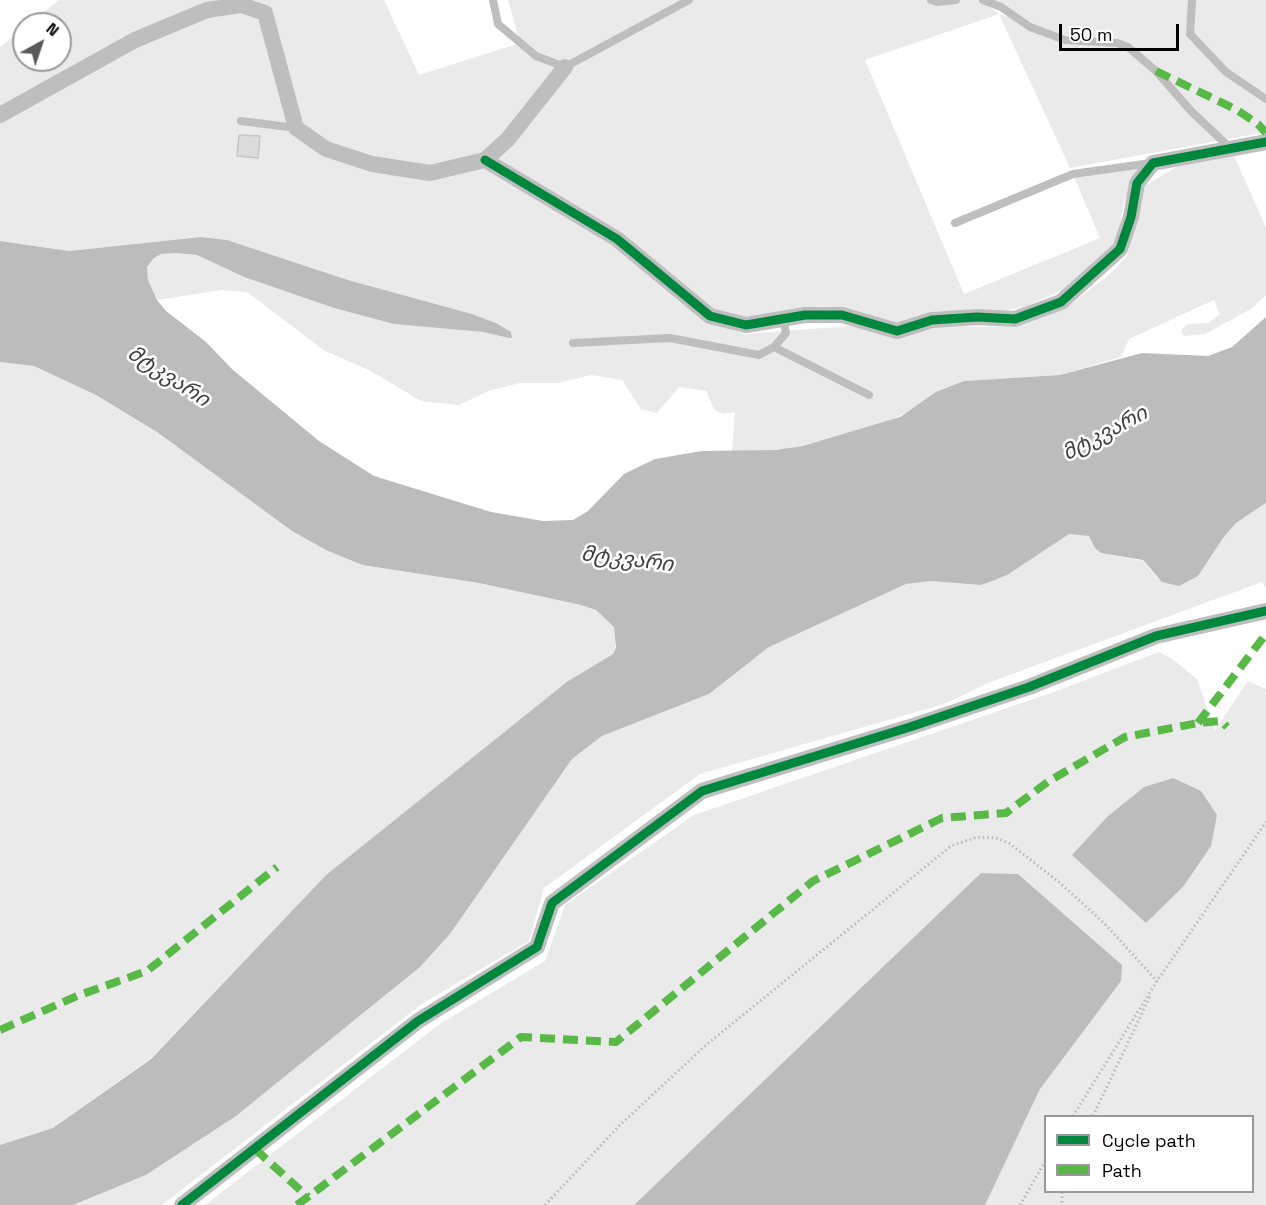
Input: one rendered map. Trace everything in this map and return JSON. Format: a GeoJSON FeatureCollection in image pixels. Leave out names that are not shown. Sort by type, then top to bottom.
{"type":"FeatureCollection","features":[{"type":"Feature","properties":{"kind":"street"},"geometry":{"type":"LineString","coordinates":[[1,113],[135,40],[207,10],[241,6],[261,7],[296,128],[326,149],[372,164],[430,173],[485,160],[508,139],[565,66]]}},
{"type":"Feature","properties":{"kind":"street"},"geometry":{"type":"LineString","coordinates":[[485,160],[617,239],[710,316],[746,325],[783,319],[842,315],[897,331],[932,320],[977,316],[1015,319],[1061,302],[1120,249],[1131,217],[1137,183],[1153,163],[1266,142]]}},
{"type":"Feature","properties":{"kind":"street"},"geometry":{"type":"LineString","coordinates":[[182,1205],[418,1021],[537,947],[552,903],[702,791],[910,727],[1029,687],[1156,636],[1266,611]]}},
{"type":"Feature","properties":{"kind":"lane"},"geometry":{"type":"LineString","coordinates":[[493,0],[498,24],[536,56],[565,66],[689,0]]}},
{"type":"Feature","properties":{"kind":"lane"},"geometry":{"type":"LineString","coordinates":[[931,0],[956,0]]}},
{"type":"Feature","properties":{"kind":"lane"},"geometry":{"type":"LineString","coordinates":[[983,0],[1001,7],[1030,27],[1065,40],[1117,42],[1128,47],[1156,71],[1191,111],[1231,149]]}},
{"type":"Feature","properties":{"kind":"lane"},"geometry":{"type":"LineString","coordinates":[[1192,0],[1190,34],[1226,72],[1266,99]]}},
{"type":"Feature","properties":{"kind":"lane"},"geometry":{"type":"LineString","coordinates":[[241,121],[296,128]]}},
{"type":"Feature","properties":{"kind":"lane"},"geometry":{"type":"LineString","coordinates":[[956,223],[1073,174],[1153,163]]}},
{"type":"Feature","properties":{"kind":"lane"},"geometry":{"type":"LineString","coordinates":[[573,343],[670,338],[759,355],[774,347],[786,333],[783,319]]}},
{"type":"Feature","properties":{"kind":"lane"},"geometry":{"type":"LineString","coordinates":[[774,347],[869,395]]}},
{"type":"Feature","properties":{"kind":"path"},"geometry":{"type":"LineString","coordinates":[[1074,1115],[1157,981],[1266,822]]}},
{"type":"Feature","properties":{"kind":"path"},"geometry":{"type":"LineString","coordinates":[[544,1205],[620,1125],[706,1045],[951,846],[977,837],[996,838],[1009,843],[1060,882],[1105,924],[1157,981]]}},
{"type":"Feature","properties":{"kind":"path"},"geometry":{"type":"LineString","coordinates":[[1093,1115],[1157,981]]}},
{"type":"Feature","properties":{"kind":"path"},"geometry":{"type":"LineString","coordinates":[[1020,1205],[1044,1163]]}},
{"type":"Feature","properties":{"kind":"shaded area"},"geometry":{"type":"Polygon","coordinates":[[[59,0],[384,0],[419,75],[520,43],[508,0],[980,0],[999,14],[865,60],[964,294],[1100,238],[1074,177],[1142,168],[1124,201],[1116,249],[1068,288],[1022,308],[890,326],[822,306],[750,318],[708,321],[745,334],[849,326],[894,335],[944,326],[1017,327],[1064,309],[1109,275],[1127,256],[1143,187],[1176,167],[1233,153],[1266,228],[1266,295],[1251,309],[1205,334],[1184,336],[1181,330],[1187,324],[1209,323],[1220,314],[1214,300],[1129,339],[1121,357],[1060,375],[964,381],[888,422],[803,446],[775,450],[732,451],[735,412],[722,414],[714,409],[706,391],[679,387],[657,413],[641,409],[622,380],[591,375],[558,383],[520,383],[491,390],[459,405],[421,401],[371,371],[325,351],[247,292],[222,290],[157,300],[148,280],[147,267],[154,258],[161,254],[197,255],[244,277],[334,308],[394,324],[483,332],[509,338],[512,334],[496,323],[472,314],[348,280],[227,240],[201,237],[69,251],[0,241],[0,47],[12,38],[12,72],[72,72],[72,12],[44,12],[59,0]]]}},
{"type":"Feature","properties":{"kind":"shaded area"},"geometry":{"type":"Polygon","coordinates":[[[983,0],[1266,0],[1266,132],[1070,168],[999,14],[1017,19],[983,0]]]}},
{"type":"Feature","properties":{"kind":"shaded area"},"geometry":{"type":"Polygon","coordinates":[[[0,362],[34,366],[96,395],[157,432],[292,531],[326,550],[361,565],[479,583],[581,605],[596,610],[607,619],[614,627],[617,640],[613,654],[568,681],[326,875],[151,1058],[53,1128],[0,1145],[0,362]]]}},
{"type":"Feature","properties":{"kind":"shaded area"},"geometry":{"type":"Polygon","coordinates":[[[1266,503],[1266,588],[1262,582],[988,683],[944,704],[700,774],[544,888],[529,941],[423,1003],[162,1205],[73,1205],[146,1175],[236,1116],[420,967],[450,934],[572,759],[602,736],[709,694],[769,647],[906,584],[931,581],[979,585],[1069,534],[1089,536],[1095,548],[1101,553],[1143,561],[1158,579],[1198,576],[1223,538],[1236,523],[1266,503]]]}},
{"type":"Feature","properties":{"kind":"shaded area"},"geometry":{"type":"Polygon","coordinates":[[[1159,652],[1174,660],[1197,679],[1215,730],[1248,681],[1266,689],[1266,1205],[985,1205],[1040,1089],[1076,1039],[1122,965],[1018,874],[981,873],[634,1205],[205,1205],[441,1023],[545,961],[565,905],[694,815],[1051,693],[1159,652]],[[1172,778],[1144,787],[1108,816],[1113,891],[1146,923],[1183,887],[1210,847],[1217,816],[1172,778]]]}},
{"type":"Feature","properties":{"kind":"water","name":"მტკვარი"},"geometry":{"type":"Polygon","coordinates":[[[201,237],[227,240],[348,280],[472,314],[496,323],[511,332],[512,338],[509,338],[483,332],[394,324],[334,308],[244,277],[197,255],[161,254],[154,258],[147,267],[148,280],[157,300],[166,311],[206,342],[233,370],[319,441],[374,476],[491,512],[543,521],[573,520],[588,511],[624,474],[655,459],[702,451],[775,450],[803,446],[900,417],[936,392],[964,381],[1060,375],[1142,353],[1208,356],[1232,347],[1266,317],[1266,503],[1236,523],[1223,538],[1198,576],[1179,586],[1162,582],[1143,560],[1101,553],[1095,548],[1089,536],[1069,534],[1007,575],[987,583],[980,585],[931,581],[906,584],[769,647],[709,694],[602,736],[572,759],[450,934],[420,967],[236,1116],[146,1175],[73,1205],[0,1205],[0,1145],[53,1128],[151,1059],[326,875],[568,681],[613,654],[616,647],[614,627],[596,610],[479,583],[362,565],[326,550],[292,531],[157,432],[96,395],[34,366],[0,362],[0,241],[69,251],[201,237]]]}},
{"type":"Feature","properties":{"kind":"water"},"geometry":{"type":"Polygon","coordinates":[[[1173,778],[1201,791],[1217,815],[1211,846],[1183,887],[1146,923],[1072,855],[1108,816],[1144,787],[1173,778]]]}},
{"type":"Feature","properties":{"kind":"water"},"geometry":{"type":"Polygon","coordinates":[[[981,873],[1018,874],[1122,965],[1121,981],[1040,1089],[985,1205],[634,1205],[981,873]]]}},
{"type":"Feature","properties":{"kind":"building"},"geometry":{"type":"Polygon","coordinates":[[[239,135],[260,136],[258,158],[237,156],[239,135]]]}},
{"type":"Feature","properties":{"kind":"marked path"},"geometry":{"type":"LineString","coordinates":[[1156,71],[1237,110],[1258,124],[1266,133]]}},
{"type":"Feature","properties":{"kind":"marked path"},"geometry":{"type":"LineString","coordinates":[[1198,723],[1266,634]]}},
{"type":"Feature","properties":{"kind":"marked path"},"geometry":{"type":"LineString","coordinates":[[297,1205],[521,1037],[616,1042],[813,881],[942,818],[1006,813],[1049,781],[1125,737],[1198,723],[1221,721],[1227,727]]}},
{"type":"Feature","properties":{"kind":"marked path"},"geometry":{"type":"LineString","coordinates":[[0,1030],[77,996],[147,971],[277,867]]}},
{"type":"Feature","properties":{"kind":"marked path"},"geometry":{"type":"LineString","coordinates":[[255,1149],[308,1197]]}},
{"type":"Feature","properties":{"kind":"cycle path"},"geometry":{"type":"LineString","coordinates":[[485,160],[617,239],[710,316],[746,325],[805,315],[842,315],[897,331],[932,320],[977,317],[1015,319],[1061,302],[1120,249],[1131,217],[1137,183],[1153,163],[1266,142]]}},
{"type":"Feature","properties":{"kind":"cycle path"},"geometry":{"type":"LineString","coordinates":[[182,1205],[418,1021],[537,947],[552,903],[702,791],[910,727],[1029,687],[1156,636],[1266,611]]}}]}
